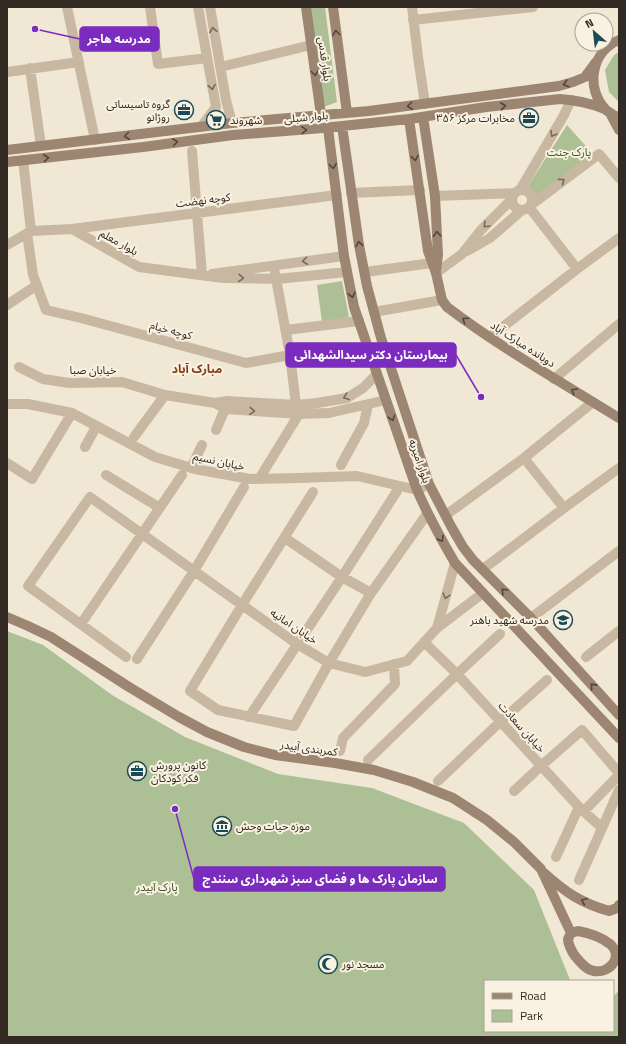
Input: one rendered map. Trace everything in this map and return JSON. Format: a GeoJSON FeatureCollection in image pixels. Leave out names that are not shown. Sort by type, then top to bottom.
{"type":"FeatureCollection","features":[{"type":"Feature","properties":{"kind":"street"},"geometry":{"type":"LineString","coordinates":[[67,7],[95,140]]}},
{"type":"Feature","properties":{"kind":"street"},"geometry":{"type":"LineString","coordinates":[[150,7],[158,64],[207,58]]}},
{"type":"Feature","properties":{"kind":"street"},"geometry":{"type":"LineString","coordinates":[[198,7],[216,107],[201,127]]}},
{"type":"Feature","properties":{"kind":"street"},"geometry":{"type":"LineString","coordinates":[[210,7],[226,100],[232,123]]}},
{"type":"Feature","properties":{"kind":"street","name":"بلوار قدس"},"geometry":{"type":"LineString","coordinates":[[306,7],[321,115]]}},
{"type":"Feature","properties":{"kind":"street","name":"بلوار قدس"},"geometry":{"type":"LineString","coordinates":[[332,7],[347,113]]}},
{"type":"Feature","properties":{"kind":"street"},"geometry":{"type":"LineString","coordinates":[[412,7],[425,104]]}},
{"type":"Feature","properties":{"kind":"street"},"geometry":{"type":"LineString","coordinates":[[413,20],[533,7]]}},
{"type":"Feature","properties":{"kind":"street"},"geometry":{"type":"LineString","coordinates":[[75,45],[154,30]]}},
{"type":"Feature","properties":{"kind":"street"},"geometry":{"type":"LineString","coordinates":[[220,67],[311,45]]}},
{"type":"Feature","properties":{"kind":"street","name":"بلوار شبلی"},"geometry":{"type":"LineString","coordinates":[[7,150],[232,123],[347,113],[425,104],[559,86],[584,77],[603,52]]}},
{"type":"Feature","properties":{"kind":"street"},"geometry":{"type":"LineString","coordinates":[[7,71],[79,62]]}},
{"type":"Feature","properties":{"kind":"street"},"geometry":{"type":"LineString","coordinates":[[596,62],[593,74],[593,86],[597,98],[619,130]]}},
{"type":"Feature","properties":{"kind":"street"},"geometry":{"type":"LineString","coordinates":[[30,68],[41,146]]}},
{"type":"Feature","properties":{"kind":"street","name":"بلوار شبلی"},"geometry":{"type":"LineString","coordinates":[[7,162],[143,147],[233,135],[328,128],[409,119],[486,107],[560,100],[586,102],[619,118]]}},
{"type":"Feature","properties":{"kind":"street"},"geometry":{"type":"LineString","coordinates":[[462,254],[481,230],[515,194],[564,115],[571,100]]}},
{"type":"Feature","properties":{"kind":"street"},"geometry":{"type":"LineString","coordinates":[[423,117],[435,196],[438,255],[434,268]]}},
{"type":"Feature","properties":{"kind":"street"},"geometry":{"type":"LineString","coordinates":[[374,312],[442,300],[428,251],[409,119]]}},
{"type":"Feature","properties":{"kind":"street","name":"بلوار امیریه"},"geometry":{"type":"LineString","coordinates":[[342,126],[351,193],[367,286],[381,338],[429,484],[452,528],[463,547],[473,560],[531,618],[619,715]]}},
{"type":"Feature","properties":{"kind":"street","name":"بلوار امیریه"},"geometry":{"type":"LineString","coordinates":[[328,128],[344,256],[354,307],[417,490],[427,514],[455,563],[619,738]]}},
{"type":"Feature","properties":{"kind":"street"},"geometry":{"type":"LineString","coordinates":[[192,151],[202,275]]}},
{"type":"Feature","properties":{"kind":"street"},"geometry":{"type":"LineString","coordinates":[[365,272],[434,268],[462,254],[490,238],[527,207],[599,154],[619,178]]}},
{"type":"Feature","properties":{"kind":"street"},"geometry":{"type":"LineString","coordinates":[[7,305],[37,285],[33,276],[23,160]]}},
{"type":"Feature","properties":{"kind":"street"},"geometry":{"type":"LineString","coordinates":[[351,193],[420,190]]}},
{"type":"Feature","properties":{"kind":"street"},"geometry":{"type":"LineString","coordinates":[[435,196],[515,194],[526,191],[531,196],[532,202],[527,207],[519,210],[514,206],[515,194]]}},
{"type":"Feature","properties":{"kind":"street","name":"کوچه نهضت"},"geometry":{"type":"LineString","coordinates":[[72,229],[337,195]]}},
{"type":"Feature","properties":{"kind":"street"},"geometry":{"type":"LineString","coordinates":[[527,207],[577,269]]}},
{"type":"Feature","properties":{"kind":"street"},"geometry":{"type":"LineString","coordinates":[[7,245],[29,232],[72,229]]}},
{"type":"Feature","properties":{"kind":"street","name":"بلوار معلم"},"geometry":{"type":"LineString","coordinates":[[72,229],[139,267],[223,278],[277,279],[347,272]]}},
{"type":"Feature","properties":{"kind":"street"},"geometry":{"type":"LineString","coordinates":[[490,337],[619,238]]}},
{"type":"Feature","properties":{"kind":"street","name":"بلوار معلم"},"geometry":{"type":"LineString","coordinates":[[202,275],[344,256]]}},
{"type":"Feature","properties":{"kind":"street"},"geometry":{"type":"LineString","coordinates":[[259,479],[297,410],[286,330],[273,265]]}},
{"type":"Feature","properties":{"kind":"street","name":"کوچه خیام"},"geometry":{"type":"LineString","coordinates":[[37,285],[46,310],[81,318],[246,364],[290,355]]}},
{"type":"Feature","properties":{"kind":"street","name":"دوبانده مبارک آباد"},"geometry":{"type":"LineString","coordinates":[[442,300],[447,307],[490,337],[554,379],[619,418]]}},
{"type":"Feature","properties":{"kind":"street"},"geometry":{"type":"LineString","coordinates":[[286,330],[359,320]]}},
{"type":"Feature","properties":{"kind":"street"},"geometry":{"type":"LineString","coordinates":[[554,379],[619,324]]}},
{"type":"Feature","properties":{"kind":"street"},"geometry":{"type":"LineString","coordinates":[[366,343],[381,338]]}},
{"type":"Feature","properties":{"kind":"street","name":"خیابان صبا"},"geometry":{"type":"LineString","coordinates":[[19,367],[43,379],[69,383],[122,382],[165,395],[215,403],[227,401],[328,413],[386,400]]}},
{"type":"Feature","properties":{"kind":"street","name":"خیابان صبا"},"geometry":{"type":"LineString","coordinates":[[215,403],[225,409],[297,410],[347,398],[363,388],[377,374]]}},
{"type":"Feature","properties":{"kind":"street"},"geometry":{"type":"LineString","coordinates":[[134,437],[165,395]]}},
{"type":"Feature","properties":{"kind":"street"},"geometry":{"type":"LineString","coordinates":[[446,516],[524,458],[593,402]]}},
{"type":"Feature","properties":{"kind":"street","name":"خیابان نسیم"},"geometry":{"type":"LineString","coordinates":[[7,404],[28,404],[72,413],[155,457],[191,468],[250,479],[357,476],[417,490]]}},
{"type":"Feature","properties":{"kind":"street"},"geometry":{"type":"LineString","coordinates":[[341,465],[364,423],[368,404]]}},
{"type":"Feature","properties":{"kind":"street"},"geometry":{"type":"LineString","coordinates":[[216,430],[225,409]]}},
{"type":"Feature","properties":{"kind":"street"},"geometry":{"type":"LineString","coordinates":[[7,463],[32,479],[72,413]]}},
{"type":"Feature","properties":{"kind":"street"},"geometry":{"type":"LineString","coordinates":[[85,447],[96,427]]}},
{"type":"Feature","properties":{"kind":"street"},"geometry":{"type":"LineString","coordinates":[[191,468],[202,445]]}},
{"type":"Feature","properties":{"kind":"street"},"geometry":{"type":"LineString","coordinates":[[524,458],[564,508]]}},
{"type":"Feature","properties":{"kind":"street"},"geometry":{"type":"LineString","coordinates":[[483,569],[619,468]]}},
{"type":"Feature","properties":{"kind":"street"},"geometry":{"type":"LineString","coordinates":[[106,475],[160,508]]}},
{"type":"Feature","properties":{"kind":"street"},"geometry":{"type":"LineString","coordinates":[[126,657],[81,624],[182,475]]}},
{"type":"Feature","properties":{"kind":"street"},"geometry":{"type":"LineString","coordinates":[[417,490],[429,484]]}},
{"type":"Feature","properties":{"kind":"street"},"geometry":{"type":"LineString","coordinates":[[137,658],[194,571],[244,487]]}},
{"type":"Feature","properties":{"kind":"street"},"geometry":{"type":"LineString","coordinates":[[249,717],[342,578],[397,491]]}},
{"type":"Feature","properties":{"kind":"street"},"geometry":{"type":"LineString","coordinates":[[313,492],[190,691],[218,710],[294,726],[329,663],[371,593],[427,514]]}},
{"type":"Feature","properties":{"kind":"street","name":"خیابان امانیه"},"geometry":{"type":"LineString","coordinates":[[81,624],[28,586],[90,497],[297,644],[329,663],[365,672],[407,661],[437,628],[455,563]]}},
{"type":"Feature","properties":{"kind":"street"},"geometry":{"type":"LineString","coordinates":[[285,538],[342,578],[371,593]]}},
{"type":"Feature","properties":{"kind":"street"},"geometry":{"type":"LineString","coordinates":[[531,618],[619,551]]}},
{"type":"Feature","properties":{"kind":"street"},"geometry":{"type":"LineString","coordinates":[[437,628],[483,593]]}},
{"type":"Feature","properties":{"kind":"street","name":"کمربندی آبیدر"},"geometry":{"type":"LineString","coordinates":[[7,617],[51,637],[135,691],[206,732],[244,747],[275,755],[374,770],[413,782],[453,798],[487,820],[514,842],[541,869],[571,933]]}},
{"type":"Feature","properties":{"kind":"street"},"geometry":{"type":"LineString","coordinates":[[586,656],[619,631]]}},
{"type":"Feature","properties":{"kind":"street"},"geometry":{"type":"LineString","coordinates":[[368,760],[500,634]]}},
{"type":"Feature","properties":{"kind":"street","name":"خیابان سعادت"},"geometry":{"type":"LineString","coordinates":[[424,642],[457,674],[541,766],[602,828]]}},
{"type":"Feature","properties":{"kind":"street"},"geometry":{"type":"LineString","coordinates":[[340,751],[343,738],[395,684],[394,664]]}},
{"type":"Feature","properties":{"kind":"street"},"geometry":{"type":"LineString","coordinates":[[438,781],[547,680]]}},
{"type":"Feature","properties":{"kind":"street"},"geometry":{"type":"LineString","coordinates":[[514,791],[582,730],[619,774],[582,809],[556,857]]}},
{"type":"Feature","properties":{"kind":"street"},"geometry":{"type":"LineString","coordinates":[[579,880],[619,790]]}},
{"type":"Feature","properties":{"kind":"street"},"geometry":{"type":"LineString","coordinates":[[541,869],[564,890],[578,899],[609,911],[617,908],[619,905]]}},
{"type":"Feature","properties":{"kind":"street"},"geometry":{"type":"LineString","coordinates":[[578,931],[589,933],[602,939],[617,951],[611,967],[599,971],[593,971],[586,968],[579,962],[569,945],[568,939],[571,933],[578,931]]}},
{"type":"Feature","properties":{"kind":"green space"},"geometry":{"type":"Polygon","coordinates":[[[308,7],[325,7],[337,102],[324,107],[308,7]]]}},
{"type":"Feature","properties":{"kind":"green space"},"geometry":{"type":"Polygon","coordinates":[[[619,52],[619,102],[609,92],[605,70],[614,55],[619,52]]]}},
{"type":"Feature","properties":{"kind":"green space","name":"پارک جنت"},"geometry":{"type":"Polygon","coordinates":[[[567,125],[593,154],[536,196],[528,186],[567,125]]]}},
{"type":"Feature","properties":{"kind":"green space"},"geometry":{"type":"Polygon","coordinates":[[[342,281],[349,317],[322,322],[317,285],[342,281]]]}},
{"type":"Feature","properties":{"kind":"green space","name":"پارک آبیدر"},"geometry":{"type":"Polygon","coordinates":[[[7,631],[43,645],[112,695],[185,737],[278,774],[372,788],[464,823],[534,890],[570,980],[484,980],[484,1032],[614,1032],[614,996],[619,990],[619,1037],[7,1037],[7,631]]]}},
{"type":"Feature","properties":{"kind":"place","name":"مدرسه هاجر"},"geometry":{"type":"Point","coordinates":[35,29]}},
{"type":"Feature","properties":{"kind":"place","name":"گروه تاسیساتی روژانو"},"geometry":{"type":"Point","coordinates":[184,110]}},
{"type":"Feature","properties":{"kind":"place","name":"مخابرات مرکز ۳۵۶"},"geometry":{"type":"Point","coordinates":[529,118]}},
{"type":"Feature","properties":{"kind":"place","name":"شهروند"},"geometry":{"type":"Point","coordinates":[216,120]}},
{"type":"Feature","properties":{"kind":"place","name":"بیمارستان دکتر سیدالشهدائی"},"geometry":{"type":"Point","coordinates":[481,397]}},
{"type":"Feature","properties":{"kind":"place","name":"مدرسه شهید باهنر"},"geometry":{"type":"Point","coordinates":[563,620]}},
{"type":"Feature","properties":{"kind":"place","name":"کانون پرورش فکر کودکان"},"geometry":{"type":"Point","coordinates":[137,771]}},
{"type":"Feature","properties":{"kind":"place","name":"سازمان پارک ها و فضای سبز شهرداری سنندج"},"geometry":{"type":"Point","coordinates":[175,809]}},
{"type":"Feature","properties":{"kind":"place","name":"موزه حیات وحش"},"geometry":{"type":"Point","coordinates":[222,826]}},
{"type":"Feature","properties":{"kind":"place","name":"مسجد نور"},"geometry":{"type":"Point","coordinates":[328,964]}},
{"type":"Feature","properties":{"kind":"district","name":"مبارک آباد"},"geometry":{"type":"Point","coordinates":[197,369]}}]}
